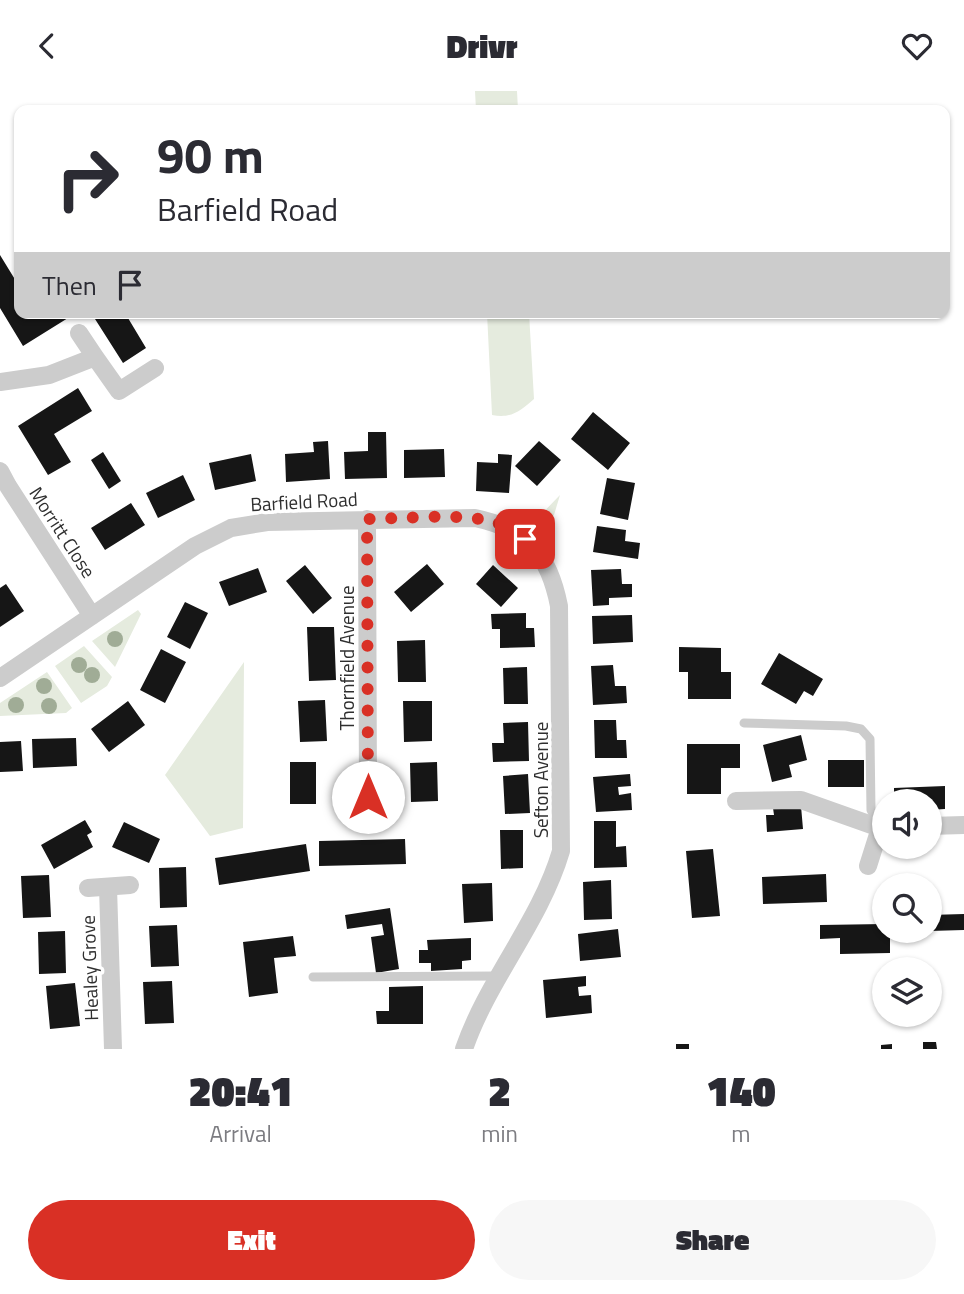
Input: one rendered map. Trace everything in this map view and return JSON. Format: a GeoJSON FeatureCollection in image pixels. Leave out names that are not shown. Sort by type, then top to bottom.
{"type":"FeatureCollection","features":[{"type":"Feature","properties":{"kind":"street"},"geometry":{"type":"LineString","coordinates":[[79,333],[119,391],[155,368]]}},
{"type":"Feature","properties":{"kind":"street"},"geometry":{"type":"LineString","coordinates":[[0,382],[49,375],[95,357]]}},
{"type":"Feature","properties":{"kind":"street","name":"Morritt Close"},"geometry":{"type":"LineString","coordinates":[[0,471],[92,616]]}},
{"type":"Feature","properties":{"kind":"street","name":"Barfield Road"},"geometry":{"type":"LineString","coordinates":[[0,678],[195,546],[231,529],[267,521],[475,518],[496,522],[525,539]]}},
{"type":"Feature","properties":{"kind":"street","name":"Thornfield Avenue"},"geometry":{"type":"LineString","coordinates":[[367,519],[368,797]]}},
{"type":"Feature","properties":{"kind":"street","name":"Sefton Avenue"},"geometry":{"type":"LineString","coordinates":[[464,1049],[480,1010],[539,907],[561,851],[559,606],[549,569],[525,539]]}},
{"type":"Feature","properties":{"kind":"street"},"geometry":{"type":"LineString","coordinates":[[348,797],[389,797]]}},
{"type":"Feature","properties":{"kind":"street"},"geometry":{"type":"LineString","coordinates":[[736,801],[801,800],[872,825]]}},
{"type":"Feature","properties":{"kind":"street"},"geometry":{"type":"LineString","coordinates":[[942,826],[964,825]]}},
{"type":"Feature","properties":{"kind":"street"},"geometry":{"type":"LineString","coordinates":[[868,866],[872,855]]}},
{"type":"Feature","properties":{"kind":"street","name":"Healey Grove"},"geometry":{"type":"LineString","coordinates":[[88,888],[130,885]]}},
{"type":"Feature","properties":{"kind":"street","name":"Healey Grove"},"geometry":{"type":"LineString","coordinates":[[108,887],[113,1049]]}},
{"type":"Feature","properties":{"kind":"lane"},"geometry":{"type":"LineString","coordinates":[[744,723],[846,726],[861,729],[870,739],[872,810]]}},
{"type":"Feature","properties":{"kind":"lane"},"geometry":{"type":"LineString","coordinates":[[313,977],[498,977]]}},
{"type":"Feature","properties":{"kind":"shaded area"},"geometry":{"type":"Polygon","coordinates":[[[475,91],[517,91],[518,105],[476,105],[475,91]]]}},
{"type":"Feature","properties":{"kind":"shaded area"},"geometry":{"type":"Polygon","coordinates":[[[487,319],[529,319],[534,399],[510,415],[492,415],[487,319]]]}},
{"type":"Feature","properties":{"kind":"shaded area"},"geometry":{"type":"Polygon","coordinates":[[[560,495],[554,515],[537,533],[530,526],[560,495]]]}},
{"type":"Feature","properties":{"kind":"shaded area"},"geometry":{"type":"Polygon","coordinates":[[[138,610],[141,614],[115,667],[92,641],[138,610]]]}},
{"type":"Feature","properties":{"kind":"shaded area"},"geometry":{"type":"Polygon","coordinates":[[[84,646],[112,677],[107,686],[81,703],[55,666],[84,646]]]}},
{"type":"Feature","properties":{"kind":"shaded area"},"geometry":{"type":"Polygon","coordinates":[[[244,662],[243,828],[210,836],[165,775],[244,662]]]}},
{"type":"Feature","properties":{"kind":"shaded area"},"geometry":{"type":"Polygon","coordinates":[[[47,672],[72,708],[66,713],[0,716],[0,703],[47,672]]]}},
{"type":"Feature","properties":{"kind":"building"},"geometry":{"type":"Polygon","coordinates":[[[0,255],[14,278],[14,319],[66,319],[23,346],[0,308],[0,255]]]}},
{"type":"Feature","properties":{"kind":"building"},"geometry":{"type":"Polygon","coordinates":[[[95,319],[129,319],[146,348],[123,363],[95,319]]]}},
{"type":"Feature","properties":{"kind":"building"},"geometry":{"type":"Polygon","coordinates":[[[78,388],[92,411],[54,434],[71,462],[48,475],[18,426],[78,388]]]}},
{"type":"Feature","properties":{"kind":"building"},"geometry":{"type":"Polygon","coordinates":[[[593,412],[630,443],[608,470],[571,439],[593,412]]]}},
{"type":"Feature","properties":{"kind":"building"},"geometry":{"type":"Polygon","coordinates":[[[368,432],[386,432],[387,478],[345,479],[344,452],[368,451],[368,432]]]}},
{"type":"Feature","properties":{"kind":"building"},"geometry":{"type":"Polygon","coordinates":[[[328,441],[330,479],[286,482],[285,454],[314,452],[313,442],[328,441]]]}},
{"type":"Feature","properties":{"kind":"building"},"geometry":{"type":"Polygon","coordinates":[[[539,441],[561,460],[537,486],[515,466],[539,441]]]}},
{"type":"Feature","properties":{"kind":"building"},"geometry":{"type":"Polygon","coordinates":[[[444,449],[445,477],[404,478],[404,450],[444,449]]]}},
{"type":"Feature","properties":{"kind":"building"},"geometry":{"type":"Polygon","coordinates":[[[103,452],[121,481],[109,489],[91,460],[103,452]]]}},
{"type":"Feature","properties":{"kind":"building"},"geometry":{"type":"Polygon","coordinates":[[[251,454],[256,481],[215,490],[209,463],[251,454]]]}},
{"type":"Feature","properties":{"kind":"building"},"geometry":{"type":"Polygon","coordinates":[[[498,454],[512,455],[509,493],[476,491],[477,462],[498,463],[498,454]]]}},
{"type":"Feature","properties":{"kind":"building"},"geometry":{"type":"Polygon","coordinates":[[[183,475],[195,500],[158,518],[146,493],[183,475]]]}},
{"type":"Feature","properties":{"kind":"building"},"geometry":{"type":"Polygon","coordinates":[[[607,478],[635,483],[628,520],[600,514],[607,478]]]}},
{"type":"Feature","properties":{"kind":"building"},"geometry":{"type":"Polygon","coordinates":[[[131,503],[145,525],[105,550],[91,528],[131,503]]]}},
{"type":"Feature","properties":{"kind":"building"},"geometry":{"type":"Polygon","coordinates":[[[597,526],[626,530],[625,541],[640,543],[638,559],[593,552],[597,526]]]}},
{"type":"Feature","properties":{"kind":"building"},"geometry":{"type":"Polygon","coordinates":[[[427,564],[444,584],[411,612],[394,592],[427,564]]]}},
{"type":"Feature","properties":{"kind":"building"},"geometry":{"type":"Polygon","coordinates":[[[305,565],[332,598],[313,614],[286,581],[305,565]]]}},
{"type":"Feature","properties":{"kind":"building"},"geometry":{"type":"Polygon","coordinates":[[[493,565],[518,588],[501,607],[476,584],[493,565]]]}},
{"type":"Feature","properties":{"kind":"building"},"geometry":{"type":"Polygon","coordinates":[[[258,568],[267,592],[229,606],[219,582],[258,568]]]}},
{"type":"Feature","properties":{"kind":"building"},"geometry":{"type":"Polygon","coordinates":[[[621,569],[622,584],[632,584],[632,597],[609,598],[609,605],[593,606],[591,570],[621,569]]]}},
{"type":"Feature","properties":{"kind":"building"},"geometry":{"type":"Polygon","coordinates":[[[6,584],[24,611],[0,627],[0,588],[6,584]]]}},
{"type":"Feature","properties":{"kind":"building"},"geometry":{"type":"Polygon","coordinates":[[[185,602],[208,613],[190,649],[167,637],[185,602]]]}},
{"type":"Feature","properties":{"kind":"building"},"geometry":{"type":"Polygon","coordinates":[[[526,613],[526,628],[534,628],[535,647],[500,648],[500,629],[492,629],[491,614],[526,613]]]}},
{"type":"Feature","properties":{"kind":"building"},"geometry":{"type":"Polygon","coordinates":[[[632,615],[633,642],[593,644],[592,616],[632,615]]]}},
{"type":"Feature","properties":{"kind":"building"},"geometry":{"type":"Polygon","coordinates":[[[307,627],[334,627],[336,680],[309,681],[307,627]]]}},
{"type":"Feature","properties":{"kind":"building"},"geometry":{"type":"Polygon","coordinates":[[[425,640],[426,682],[398,682],[397,641],[425,640]]]}},
{"type":"Feature","properties":{"kind":"building"},"geometry":{"type":"Polygon","coordinates":[[[679,647],[721,648],[721,672],[731,672],[731,699],[688,699],[688,672],[679,672],[679,647]]]}},
{"type":"Feature","properties":{"kind":"building"},"geometry":{"type":"Polygon","coordinates":[[[161,649],[186,662],[165,703],[140,690],[161,649]]]}},
{"type":"Feature","properties":{"kind":"building"},"geometry":{"type":"Polygon","coordinates":[[[779,653],[823,679],[813,696],[804,691],[796,704],[761,684],[779,653]]]}},
{"type":"Feature","properties":{"kind":"building"},"geometry":{"type":"Polygon","coordinates":[[[613,665],[615,686],[626,686],[627,703],[593,705],[591,666],[613,665]]]}},
{"type":"Feature","properties":{"kind":"building"},"geometry":{"type":"Polygon","coordinates":[[[527,667],[528,704],[504,704],[503,668],[527,667]]]}},
{"type":"Feature","properties":{"kind":"building"},"geometry":{"type":"Polygon","coordinates":[[[325,700],[327,741],[300,742],[298,701],[325,700]]]}},
{"type":"Feature","properties":{"kind":"building"},"geometry":{"type":"Polygon","coordinates":[[[128,701],[145,725],[109,752],[91,729],[128,701]]]}},
{"type":"Feature","properties":{"kind":"building"},"geometry":{"type":"Polygon","coordinates":[[[403,701],[432,701],[432,741],[404,742],[403,701]]]}},
{"type":"Feature","properties":{"kind":"building"},"geometry":{"type":"Polygon","coordinates":[[[594,720],[616,720],[617,740],[626,740],[627,758],[595,758],[594,720]]]}},
{"type":"Feature","properties":{"kind":"building"},"geometry":{"type":"Polygon","coordinates":[[[528,722],[529,761],[493,762],[492,743],[504,743],[503,723],[528,722]]]}},
{"type":"Feature","properties":{"kind":"building"},"geometry":{"type":"Polygon","coordinates":[[[801,735],[807,760],[789,765],[792,777],[772,782],[763,745],[801,735]]]}},
{"type":"Feature","properties":{"kind":"building"},"geometry":{"type":"Polygon","coordinates":[[[76,738],[77,766],[33,768],[32,739],[76,738]]]}},
{"type":"Feature","properties":{"kind":"building"},"geometry":{"type":"Polygon","coordinates":[[[21,741],[23,771],[0,772],[0,742],[21,741]]]}},
{"type":"Feature","properties":{"kind":"building"},"geometry":{"type":"Polygon","coordinates":[[[687,744],[740,744],[740,768],[721,768],[721,794],[687,794],[687,744]]]}},
{"type":"Feature","properties":{"kind":"building"},"geometry":{"type":"Polygon","coordinates":[[[828,760],[864,760],[864,787],[828,787],[828,760]]]}},
{"type":"Feature","properties":{"kind":"building"},"geometry":{"type":"Polygon","coordinates":[[[290,762],[316,762],[316,804],[290,804],[290,762]]]}},
{"type":"Feature","properties":{"kind":"building"},"geometry":{"type":"Polygon","coordinates":[[[437,762],[438,801],[411,802],[410,763],[437,762]]]}},
{"type":"Feature","properties":{"kind":"building"},"geometry":{"type":"Polygon","coordinates":[[[528,774],[530,813],[505,814],[503,776],[528,774]]]}},
{"type":"Feature","properties":{"kind":"building"},"geometry":{"type":"Polygon","coordinates":[[[630,774],[631,786],[618,787],[619,795],[631,793],[632,810],[596,812],[593,777],[630,774]]]}},
{"type":"Feature","properties":{"kind":"building"},"geometry":{"type":"Polygon","coordinates":[[[945,786],[945,809],[942,809],[942,789],[894,788],[945,786]]]}},
{"type":"Feature","properties":{"kind":"building"},"geometry":{"type":"Polygon","coordinates":[[[801,806],[803,829],[767,832],[766,815],[774,815],[773,808],[801,806]]]}},
{"type":"Feature","properties":{"kind":"building"},"geometry":{"type":"Polygon","coordinates":[[[85,820],[92,832],[87,835],[93,847],[54,869],[41,845],[85,820]]]}},
{"type":"Feature","properties":{"kind":"building"},"geometry":{"type":"Polygon","coordinates":[[[594,821],[616,821],[616,847],[626,846],[627,867],[594,868],[594,821]]]}},
{"type":"Feature","properties":{"kind":"building"},"geometry":{"type":"Polygon","coordinates":[[[124,822],[160,839],[149,863],[112,847],[124,822]]]}},
{"type":"Feature","properties":{"kind":"building"},"geometry":{"type":"Polygon","coordinates":[[[500,830],[523,830],[523,868],[501,869],[500,830]]]}},
{"type":"Feature","properties":{"kind":"building"},"geometry":{"type":"Polygon","coordinates":[[[405,839],[406,864],[319,866],[319,841],[405,839]]]}},
{"type":"Feature","properties":{"kind":"building"},"geometry":{"type":"Polygon","coordinates":[[[306,844],[310,871],[219,885],[215,858],[306,844]]]}},
{"type":"Feature","properties":{"kind":"building"},"geometry":{"type":"Polygon","coordinates":[[[713,849],[720,916],[692,918],[686,851],[713,849]]]}},
{"type":"Feature","properties":{"kind":"building"},"geometry":{"type":"Polygon","coordinates":[[[186,867],[187,907],[160,908],[159,868],[186,867]]]}},
{"type":"Feature","properties":{"kind":"building"},"geometry":{"type":"Polygon","coordinates":[[[826,874],[827,902],[763,904],[762,877],[826,874]]]}},
{"type":"Feature","properties":{"kind":"building"},"geometry":{"type":"Polygon","coordinates":[[[49,875],[51,917],[23,918],[21,876],[49,875]]]}},
{"type":"Feature","properties":{"kind":"building"},"geometry":{"type":"Polygon","coordinates":[[[611,880],[612,919],[584,920],[583,882],[611,880]]]}},
{"type":"Feature","properties":{"kind":"building"},"geometry":{"type":"Polygon","coordinates":[[[492,883],[493,921],[464,923],[462,884],[492,883]]]}},
{"type":"Feature","properties":{"kind":"building"},"geometry":{"type":"Polygon","coordinates":[[[390,908],[399,969],[376,973],[371,937],[384,935],[382,924],[347,929],[345,915],[390,908]]]}},
{"type":"Feature","properties":{"kind":"building"},"geometry":{"type":"Polygon","coordinates":[[[964,914],[964,930],[942,931],[942,915],[964,914]]]}},
{"type":"Feature","properties":{"kind":"building"},"geometry":{"type":"Polygon","coordinates":[[[872,924],[872,943],[890,943],[890,953],[840,954],[840,938],[820,939],[820,925],[872,924]]]}},
{"type":"Feature","properties":{"kind":"building"},"geometry":{"type":"Polygon","coordinates":[[[177,925],[179,966],[151,967],[149,926],[177,925]]]}},
{"type":"Feature","properties":{"kind":"building"},"geometry":{"type":"Polygon","coordinates":[[[618,929],[621,957],[580,961],[578,934],[618,929]]]}},
{"type":"Feature","properties":{"kind":"building"},"geometry":{"type":"Polygon","coordinates":[[[65,931],[66,973],[39,974],[38,932],[65,931]]]}},
{"type":"Feature","properties":{"kind":"building"},"geometry":{"type":"Polygon","coordinates":[[[293,936],[296,956],[274,958],[278,993],[249,997],[243,942],[293,936]]]}},
{"type":"Feature","properties":{"kind":"building"},"geometry":{"type":"Polygon","coordinates":[[[471,938],[471,960],[462,961],[462,969],[431,971],[431,963],[419,963],[419,950],[428,950],[427,940],[471,938]]]}},
{"type":"Feature","properties":{"kind":"building"},"geometry":{"type":"Polygon","coordinates":[[[586,976],[586,986],[578,987],[579,996],[591,995],[592,1013],[546,1018],[543,980],[586,976]]]}},
{"type":"Feature","properties":{"kind":"building"},"geometry":{"type":"Polygon","coordinates":[[[172,981],[174,1023],[145,1024],[143,982],[172,981]]]}},
{"type":"Feature","properties":{"kind":"building"},"geometry":{"type":"Polygon","coordinates":[[[75,983],[80,1026],[50,1029],[46,986],[75,983]]]}},
{"type":"Feature","properties":{"kind":"building"},"geometry":{"type":"Polygon","coordinates":[[[423,986],[423,1024],[377,1024],[376,1011],[389,1011],[389,987],[423,986]]]}},
{"type":"Feature","properties":{"kind":"building"},"geometry":{"type":"Polygon","coordinates":[[[923,1042],[936,1042],[937,1049],[923,1049],[923,1042]]]}},
{"type":"Feature","properties":{"kind":"building"},"geometry":{"type":"Polygon","coordinates":[[[676,1044],[689,1044],[689,1049],[676,1049],[676,1044]]]}},
{"type":"Feature","properties":{"kind":"building"},"geometry":{"type":"Polygon","coordinates":[[[892,1044],[892,1049],[881,1049],[881,1045],[892,1044]]]}},
{"type":"Feature","properties":{"kind":"route"},"geometry":{"type":"LineString","coordinates":[[368,797],[367,519],[475,518],[496,522],[525,539]]}}]}
